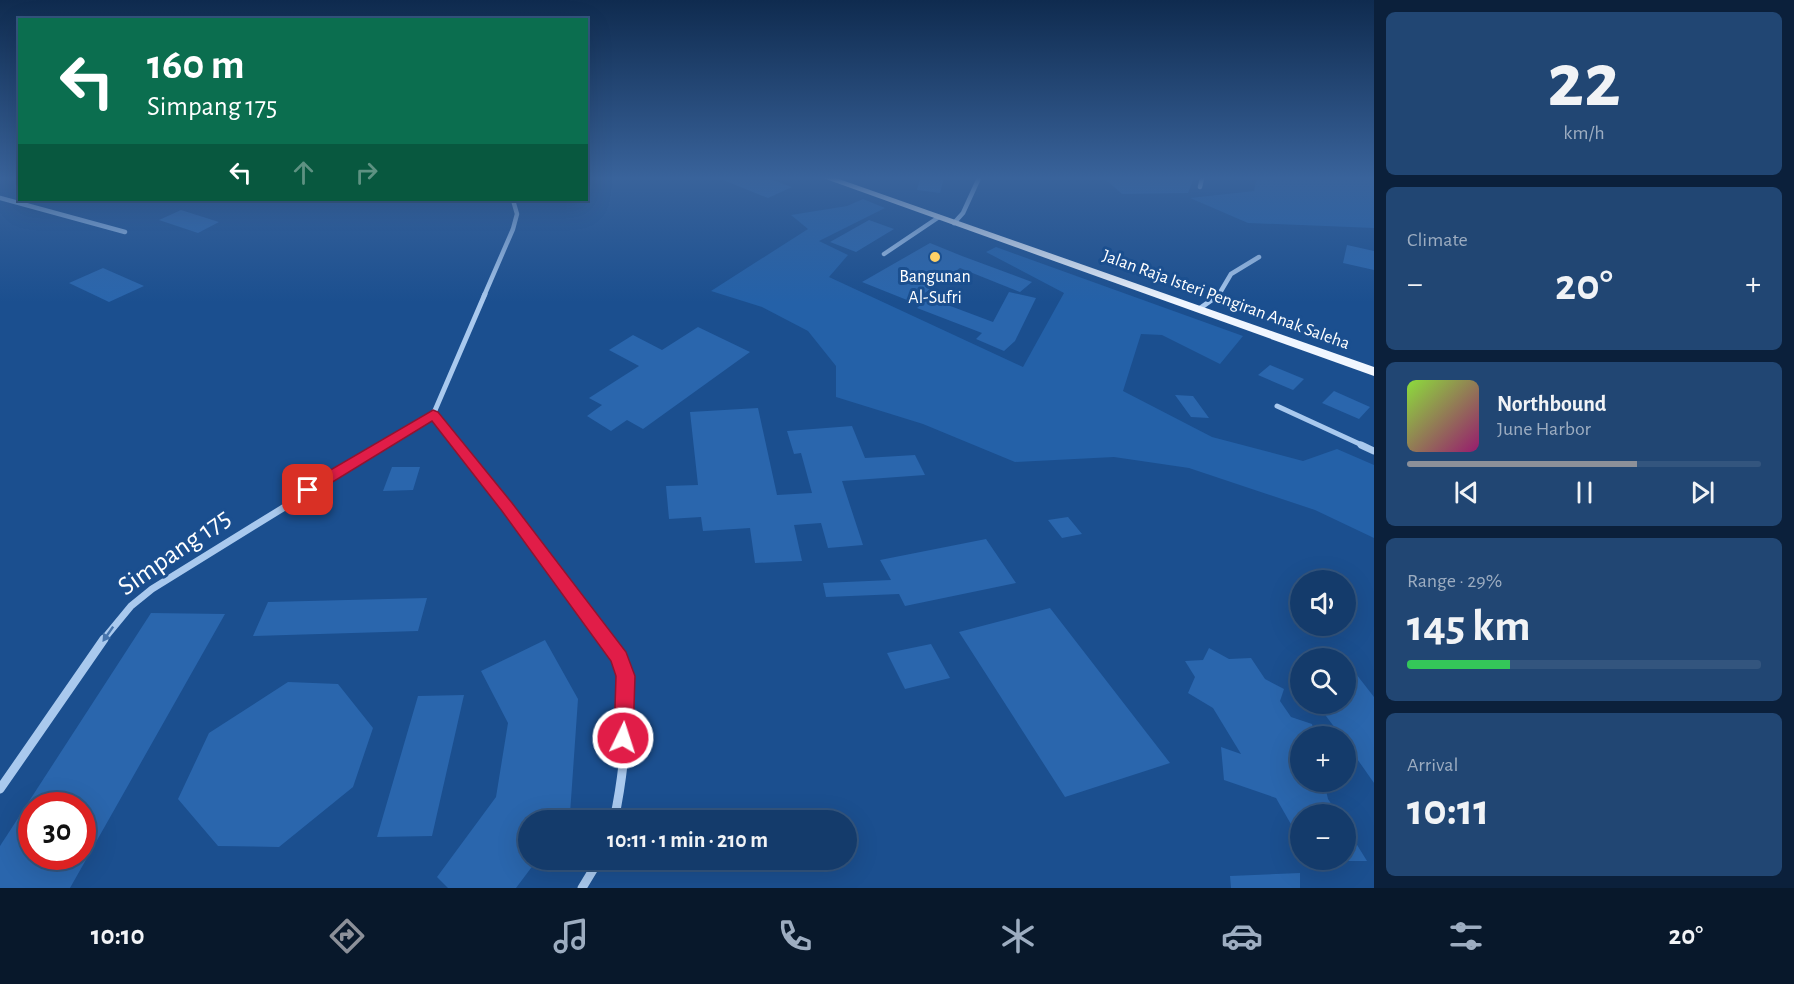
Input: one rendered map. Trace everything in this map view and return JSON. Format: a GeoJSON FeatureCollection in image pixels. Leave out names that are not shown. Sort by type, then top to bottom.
{"type":"FeatureCollection","features":[{"type":"Feature","properties":{"kind":"main road","name":"Jalan Raja Isteri Pengiran Anak Saleha"},"geometry":{"type":"LineString","coordinates":[[945,219],[1374,372]]}},
{"type":"Feature","properties":{"kind":"street"},"geometry":{"type":"LineString","coordinates":[[79,219],[125,232]]}},
{"type":"Feature","properties":{"kind":"street"},"geometry":{"type":"LineString","coordinates":[[516,219],[433,415],[514,515],[619,658],[625,676],[626,696],[617,810]]}},
{"type":"Feature","properties":{"kind":"street"},"geometry":{"type":"LineString","coordinates":[[884,254],[935,219]]}},
{"type":"Feature","properties":{"kind":"street"},"geometry":{"type":"LineString","coordinates":[[954,223],[958,219]]}},
{"type":"Feature","properties":{"kind":"street"},"geometry":{"type":"LineString","coordinates":[[1198,309],[1222,293],[1228,285],[1231,274],[1259,256]]}},
{"type":"Feature","properties":{"kind":"street"},"geometry":{"type":"LineString","coordinates":[[1277,406],[1374,451]]}},
{"type":"Feature","properties":{"kind":"street","name":"Simpang 175"},"geometry":{"type":"LineString","coordinates":[[0,789],[114,624],[131,606],[152,589],[326,478],[433,415]]}},
{"type":"Feature","properties":{"kind":"street"},"geometry":{"type":"LineString","coordinates":[[582,888],[593,870]]}},
{"type":"Feature","properties":{"kind":"shaded area"},"geometry":{"type":"Polygon","coordinates":[[[796,219],[862,219],[819,241],[848,255],[829,277],[1023,367],[1064,293],[986,252],[996,247],[1243,336],[1220,364],[1162,335],[1141,334],[1123,391],[1212,437],[1303,461],[1337,449],[1374,465],[1374,538],[1315,510],[1189,468],[1114,457],[1015,462],[923,424],[836,397],[836,366],[808,331],[762,307],[711,291],[808,229],[796,219]]]}},
{"type":"Feature","properties":{"kind":"shaded area"},"geometry":{"type":"Polygon","coordinates":[[[1240,219],[1374,219],[1374,228],[1248,223],[1240,219]]]}},
{"type":"Feature","properties":{"kind":"building"},"geometry":{"type":"Polygon","coordinates":[[[211,219],[219,222],[198,233],[159,220],[211,219]]]}},
{"type":"Feature","properties":{"kind":"building"},"geometry":{"type":"Polygon","coordinates":[[[869,220],[894,229],[856,252],[830,242],[869,220]]]}},
{"type":"Feature","properties":{"kind":"building"},"geometry":{"type":"Polygon","coordinates":[[[930,243],[1032,282],[1020,292],[960,268],[912,302],[862,282],[930,243]]]}},
{"type":"Feature","properties":{"kind":"building"},"geometry":{"type":"Polygon","coordinates":[[[1347,245],[1374,251],[1374,270],[1343,263],[1347,245]]]}},
{"type":"Feature","properties":{"kind":"building"},"geometry":{"type":"Polygon","coordinates":[[[103,268],[144,286],[109,302],[69,283],[103,268]]]}},
{"type":"Feature","properties":{"kind":"building"},"geometry":{"type":"Polygon","coordinates":[[[1009,292],[1036,298],[1015,341],[1004,351],[976,339],[982,333],[917,308],[929,298],[993,322],[1009,292]]]}},
{"type":"Feature","properties":{"kind":"building"},"geometry":{"type":"Polygon","coordinates":[[[698,327],[750,352],[643,429],[627,420],[611,431],[587,416],[602,405],[589,398],[639,366],[609,350],[633,335],[662,350],[698,327]]]}},
{"type":"Feature","properties":{"kind":"building"},"geometry":{"type":"Polygon","coordinates":[[[1270,365],[1304,379],[1293,390],[1258,375],[1270,365]]]}},
{"type":"Feature","properties":{"kind":"building"},"geometry":{"type":"Polygon","coordinates":[[[1334,391],[1370,407],[1359,419],[1322,403],[1334,391]]]}},
{"type":"Feature","properties":{"kind":"building"},"geometry":{"type":"Polygon","coordinates":[[[1175,395],[1193,396],[1209,418],[1191,417],[1175,395]]]}},
{"type":"Feature","properties":{"kind":"building"},"geometry":{"type":"Polygon","coordinates":[[[758,408],[777,495],[812,493],[801,453],[794,454],[787,431],[852,426],[865,458],[915,455],[925,475],[842,481],[863,545],[828,548],[821,523],[794,525],[802,561],[755,563],[750,528],[703,531],[701,517],[669,519],[666,486],[698,485],[690,412],[758,408]]]}},
{"type":"Feature","properties":{"kind":"building"},"geometry":{"type":"Polygon","coordinates":[[[392,467],[420,467],[413,490],[383,491],[392,467]]]}},
{"type":"Feature","properties":{"kind":"building"},"geometry":{"type":"Polygon","coordinates":[[[1068,517],[1082,534],[1062,538],[1048,520],[1068,517]]]}},
{"type":"Feature","properties":{"kind":"building"},"geometry":{"type":"Polygon","coordinates":[[[986,539],[1016,583],[905,606],[899,594],[826,597],[823,583],[891,580],[880,560],[986,539]]]}},
{"type":"Feature","properties":{"kind":"building"},"geometry":{"type":"Polygon","coordinates":[[[427,598],[418,631],[253,636],[268,602],[427,598]]]}},
{"type":"Feature","properties":{"kind":"building"},"geometry":{"type":"Polygon","coordinates":[[[1050,608],[1170,763],[1065,797],[959,632],[1050,608]]]}},
{"type":"Feature","properties":{"kind":"building"},"geometry":{"type":"Polygon","coordinates":[[[151,613],[225,614],[96,842],[96,792],[35,792],[151,613]]]}},
{"type":"Feature","properties":{"kind":"building"},"geometry":{"type":"Polygon","coordinates":[[[545,640],[578,699],[570,810],[518,810],[518,870],[530,870],[516,888],[448,888],[437,877],[496,797],[508,723],[481,671],[545,640]]]}},
{"type":"Feature","properties":{"kind":"building"},"geometry":{"type":"Polygon","coordinates":[[[931,644],[950,678],[905,689],[887,653],[931,644]]]}},
{"type":"Feature","properties":{"kind":"building"},"geometry":{"type":"Polygon","coordinates":[[[1209,648],[1229,659],[1251,658],[1265,679],[1284,689],[1280,701],[1291,717],[1312,726],[1290,726],[1290,792],[1326,792],[1331,804],[1290,804],[1290,822],[1276,798],[1224,780],[1221,747],[1241,754],[1213,708],[1188,693],[1195,677],[1185,661],[1203,660],[1209,648]]]}},
{"type":"Feature","properties":{"kind":"building"},"geometry":{"type":"Polygon","coordinates":[[[1356,674],[1374,697],[1374,783],[1356,757],[1356,726],[1334,726],[1324,714],[1356,714],[1356,674]]]}},
{"type":"Feature","properties":{"kind":"building"},"geometry":{"type":"Polygon","coordinates":[[[288,682],[338,684],[373,728],[353,787],[279,847],[218,846],[178,799],[209,733],[288,682]]]}},
{"type":"Feature","properties":{"kind":"building"},"geometry":{"type":"Polygon","coordinates":[[[464,695],[432,836],[377,837],[418,696],[464,695]]]}},
{"type":"Feature","properties":{"kind":"building"},"geometry":{"type":"Polygon","coordinates":[[[18,818],[18,870],[80,870],[70,888],[0,888],[0,846],[18,818]]]}},
{"type":"Feature","properties":{"kind":"building"},"geometry":{"type":"Polygon","coordinates":[[[1356,843],[1367,861],[1356,861],[1356,843]]]}},
{"type":"Feature","properties":{"kind":"building"},"geometry":{"type":"Polygon","coordinates":[[[1300,873],[1300,888],[1231,888],[1230,876],[1300,873]]]}},
{"type":"Feature","properties":{"kind":"place","name":"Bangunan Al-Sufri"},"geometry":{"type":"Point","coordinates":[935,257]}},
{"type":"Feature","properties":{"kind":"route"},"geometry":{"type":"LineString","coordinates":[[308,490],[433,415],[507,507],[609,641],[619,658],[625,676],[626,696],[623,738]]}}]}
